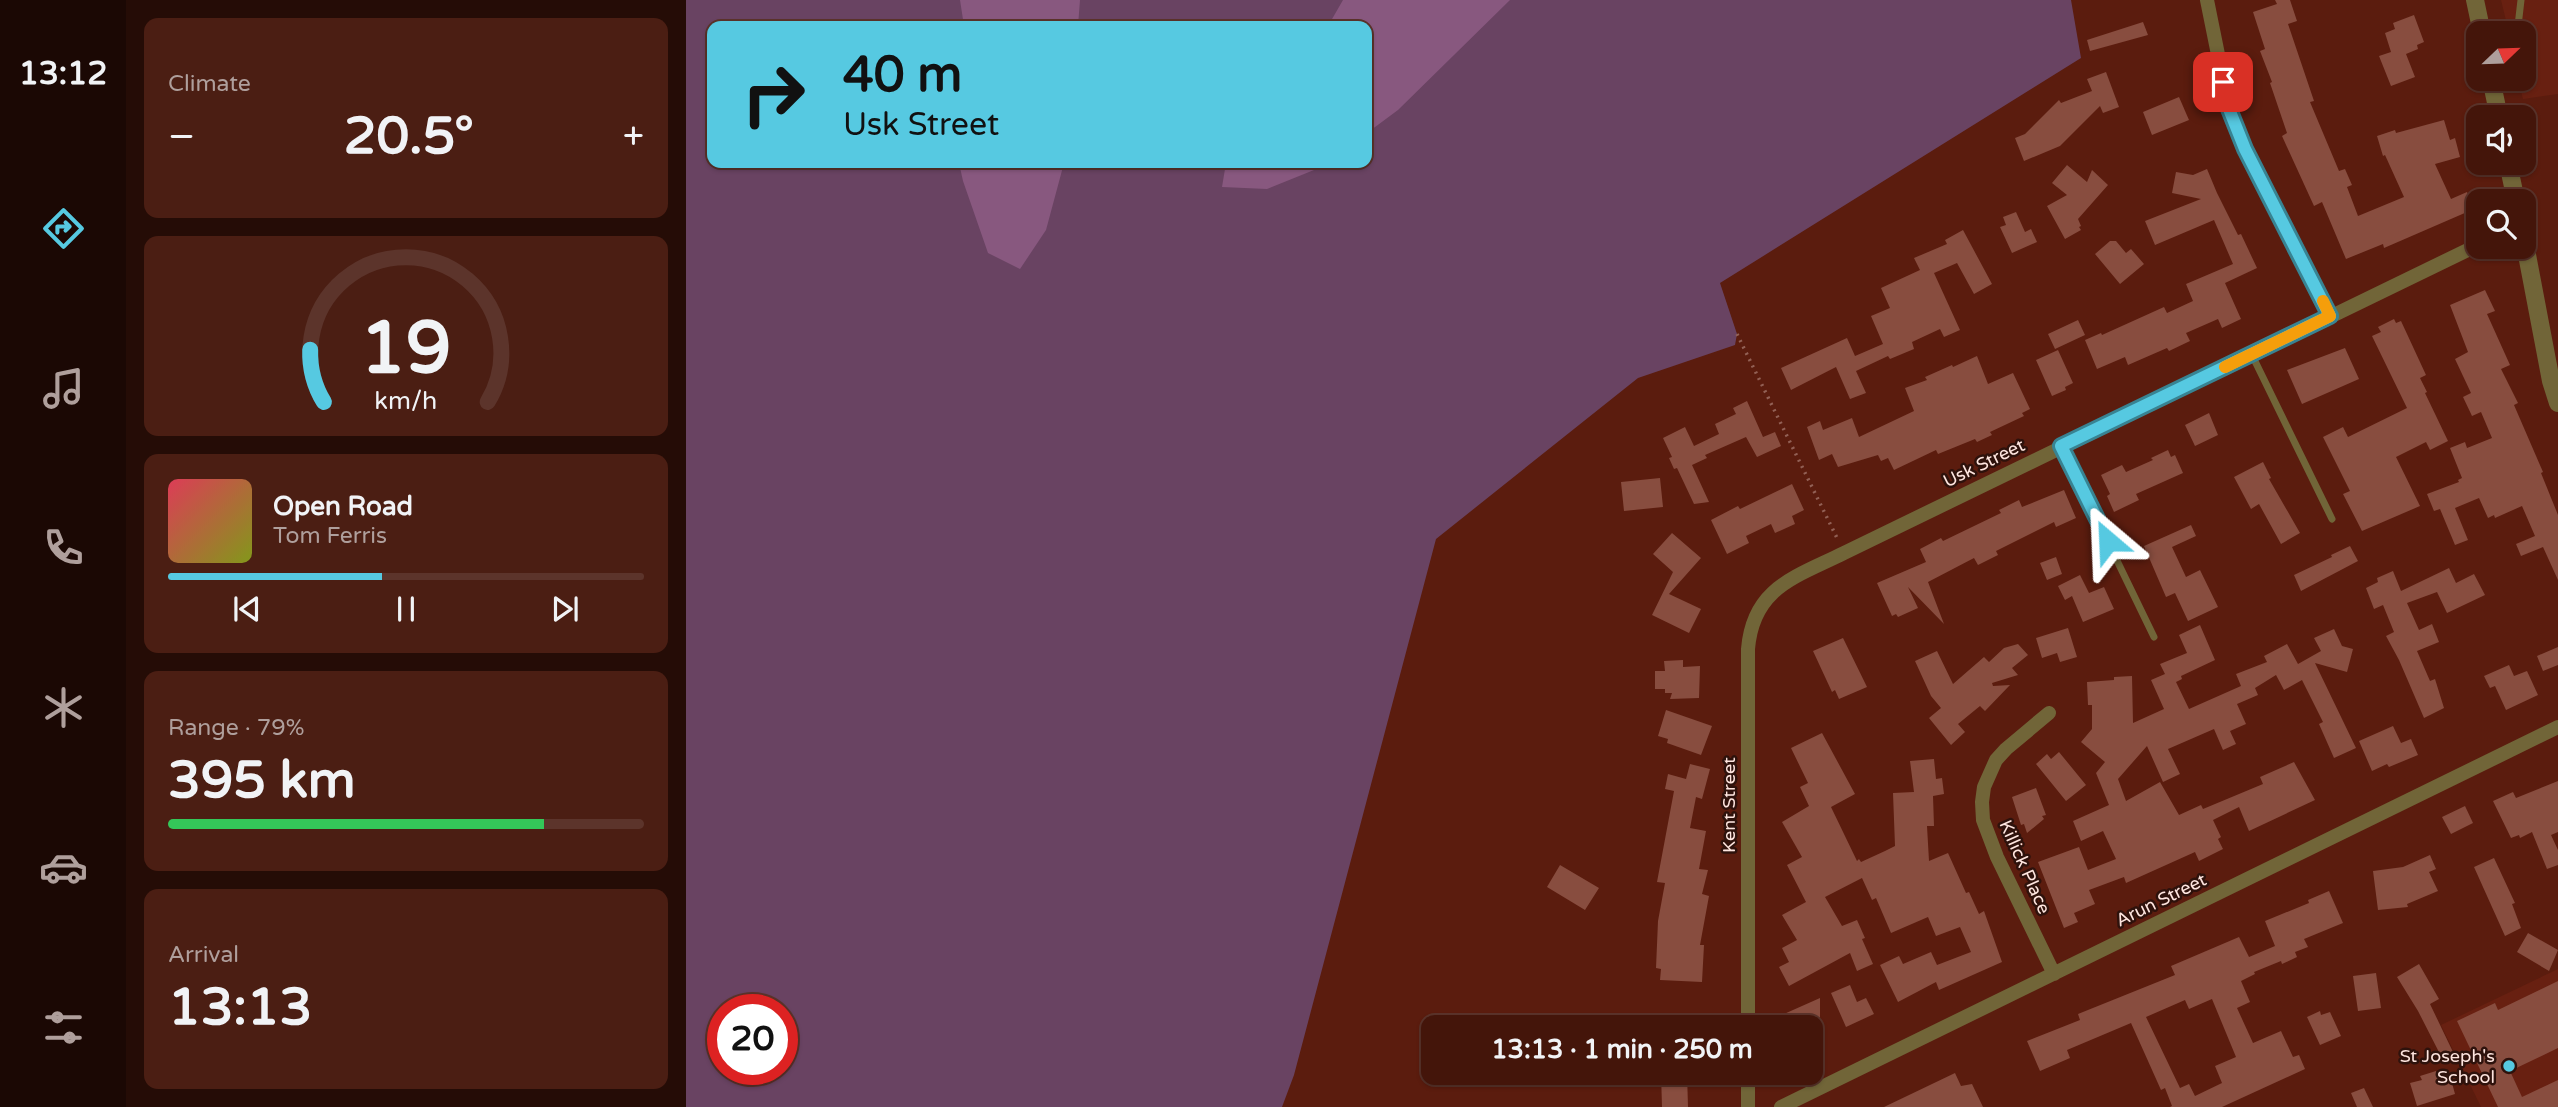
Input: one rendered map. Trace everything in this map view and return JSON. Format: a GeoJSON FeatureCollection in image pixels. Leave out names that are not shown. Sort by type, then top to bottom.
{"type":"FeatureCollection","features":[{"type":"Feature","properties":{"kind":"street"},"geometry":{"type":"LineString","coordinates":[[2207,0],[2229,109],[2245,149],[2330,316]]}},
{"type":"Feature","properties":{"kind":"street"},"geometry":{"type":"LineString","coordinates":[[2475,0],[2479,21]]}},
{"type":"Feature","properties":{"kind":"street","name":"Usk Street"},"geometry":{"type":"LineString","coordinates":[[1774,591],[1844,553],[2061,446],[2466,251]]}},
{"type":"Feature","properties":{"kind":"street"},"geometry":{"type":"LineString","coordinates":[[2528,259],[2551,382],[2558,404]]}},
{"type":"Feature","properties":{"kind":"street","name":"Kent Street"},"geometry":{"type":"LineString","coordinates":[[1748,1015],[1748,649],[1755,613],[1774,591]]}},
{"type":"Feature","properties":{"kind":"street","name":"Killick Place"},"geometry":{"type":"LineString","coordinates":[[2049,713],[1996,760],[1989,773],[1982,802],[1983,820],[1992,846],[2054,974]]}},
{"type":"Feature","properties":{"kind":"street","name":"Arun Street"},"geometry":{"type":"LineString","coordinates":[[1781,1107],[2558,727]]}},
{"type":"Feature","properties":{"kind":"street"},"geometry":{"type":"LineString","coordinates":[[1748,1085],[1748,1107]]}},
{"type":"Feature","properties":{"kind":"lane"},"geometry":{"type":"LineString","coordinates":[[2519,21],[2521,0]]}},
{"type":"Feature","properties":{"kind":"lane"},"geometry":{"type":"LineString","coordinates":[[2252,354],[2332,519]]}},
{"type":"Feature","properties":{"kind":"lane"},"geometry":{"type":"LineString","coordinates":[[2061,446],[2154,637]]}},
{"type":"Feature","properties":{"kind":"path"},"geometry":{"type":"LineString","coordinates":[[1737,334],[1844,553]]}},
{"type":"Feature","properties":{"kind":"shaded area"},"geometry":{"type":"Polygon","coordinates":[[[686,0],[2071,0],[2081,58],[1720,283],[1737,334],[1735,345],[1638,378],[1436,539],[1294,1075],[1282,1107],[686,1107],[686,0]]]}},
{"type":"Feature","properties":{"kind":"shaded area"},"geometry":{"type":"Polygon","coordinates":[[[960,0],[1080,0],[1078,21],[963,21],[960,0]]]}},
{"type":"Feature","properties":{"kind":"shaded area"},"geometry":{"type":"Polygon","coordinates":[[[1343,0],[1510,0],[1398,110],[1372,129],[1372,21],[1331,21],[1343,0]]]}},
{"type":"Feature","properties":{"kind":"shaded area"},"geometry":{"type":"Polygon","coordinates":[[[2501,0],[2558,0],[2558,94],[2523,99],[2521,91],[2536,91],[2536,21],[2506,21],[2501,0]]]}},
{"type":"Feature","properties":{"kind":"shaded area"},"geometry":{"type":"Polygon","coordinates":[[[960,168],[1063,168],[1046,230],[1020,269],[988,253],[960,168]]]}},
{"type":"Feature","properties":{"kind":"shaded area"},"geometry":{"type":"Polygon","coordinates":[[[1225,168],[1319,168],[1267,189],[1222,187],[1225,168]]]}},
{"type":"Feature","properties":{"kind":"shaded area","name":"St Joseph's School"},"geometry":{"type":"Polygon","coordinates":[[[2558,969],[2558,1107],[2481,1107],[2441,1025],[2558,969]]]}},
{"type":"Feature","properties":{"kind":"building"},"geometry":{"type":"Polygon","coordinates":[[[2275,0],[2290,0],[2297,21],[2288,24],[2314,101],[2310,102],[2339,171],[2345,169],[2352,185],[2347,187],[2358,216],[2404,197],[2385,155],[2383,156],[2377,136],[2444,120],[2450,140],[2455,138],[2460,157],[2435,164],[2451,199],[2466,192],[2466,212],[2384,248],[2383,244],[2346,259],[2322,202],[2314,206],[2282,136],[2287,133],[2260,51],[2265,49],[2253,12],[2277,4],[2275,0]]]}},
{"type":"Feature","properties":{"kind":"building"},"geometry":{"type":"Polygon","coordinates":[[[2414,15],[2424,42],[2417,45],[2418,49],[2406,54],[2415,77],[2391,86],[2379,56],[2391,52],[2385,33],[2395,29],[2393,23],[2414,15]]]}},
{"type":"Feature","properties":{"kind":"building"},"geometry":{"type":"Polygon","coordinates":[[[2143,22],[2148,35],[2090,51],[2087,40],[2143,22]]]}},
{"type":"Feature","properties":{"kind":"building"},"geometry":{"type":"Polygon","coordinates":[[[2106,72],[2119,107],[2103,113],[2100,106],[2060,146],[2024,161],[2015,138],[2025,134],[2059,100],[2061,103],[2092,91],[2087,79],[2106,72]]]}},
{"type":"Feature","properties":{"kind":"building"},"geometry":{"type":"Polygon","coordinates":[[[2179,97],[2189,120],[2152,135],[2143,112],[2179,97]]]}},
{"type":"Feature","properties":{"kind":"building"},"geometry":{"type":"Polygon","coordinates":[[[2067,165],[2087,182],[2092,170],[2108,185],[2078,219],[2081,230],[2065,239],[2047,206],[2067,195],[2052,183],[2067,165]]]}},
{"type":"Feature","properties":{"kind":"building"},"geometry":{"type":"Polygon","coordinates":[[[2207,169],[2257,268],[2225,283],[2241,319],[2222,328],[2218,319],[2186,333],[2190,341],[2169,351],[2167,348],[2128,365],[2125,357],[2097,369],[2085,340],[2164,307],[2167,313],[2193,301],[2186,284],[2233,264],[2214,220],[2155,245],[2145,221],[2201,199],[2172,193],[2176,172],[2193,175],[2207,169]]]}},
{"type":"Feature","properties":{"kind":"building"},"geometry":{"type":"Polygon","coordinates":[[[2016,212],[2025,232],[2031,229],[2037,242],[2012,253],[2000,227],[2006,225],[2003,217],[2016,212]]]}},
{"type":"Feature","properties":{"kind":"building"},"geometry":{"type":"Polygon","coordinates":[[[1963,230],[1992,284],[1974,294],[1957,263],[1934,273],[1960,330],[1944,337],[1940,329],[1912,342],[1914,349],[1890,359],[1888,356],[1856,371],[1866,393],[1850,399],[1836,367],[1791,390],[1781,368],[1847,338],[1855,356],[1883,344],[1871,316],[1890,308],[1881,288],[1920,270],[1914,258],[1947,244],[1945,240],[1963,230]]]}},
{"type":"Feature","properties":{"kind":"building"},"geometry":{"type":"Polygon","coordinates":[[[2110,241],[2116,241],[2126,253],[2131,249],[2144,264],[2120,284],[2095,254],[2110,241]]]}},
{"type":"Feature","properties":{"kind":"building"},"geometry":{"type":"Polygon","coordinates":[[[2485,290],[2495,311],[2487,314],[2510,365],[2501,369],[2518,403],[2514,405],[2558,515],[2558,580],[2543,547],[2521,556],[2516,544],[2535,536],[2522,506],[2495,518],[2494,515],[2488,518],[2479,498],[2455,508],[2468,540],[2455,545],[2440,509],[2434,511],[2427,494],[2459,482],[2462,478],[2450,448],[2465,442],[2467,448],[2492,438],[2481,412],[2472,416],[2463,397],[2471,393],[2455,359],[2468,352],[2450,305],[2485,290]]]}},
{"type":"Feature","properties":{"kind":"building"},"geometry":{"type":"Polygon","coordinates":[[[2394,319],[2396,323],[2401,321],[2426,375],[2420,378],[2427,392],[2425,393],[2448,441],[2430,450],[2426,442],[2396,457],[2420,506],[2362,531],[2343,494],[2350,491],[2323,437],[2343,427],[2348,437],[2407,408],[2372,336],[2381,332],[2378,327],[2394,319]]]}},
{"type":"Feature","properties":{"kind":"building"},"geometry":{"type":"Polygon","coordinates":[[[2078,320],[2085,335],[2055,349],[2048,334],[2078,320]]]}},
{"type":"Feature","properties":{"kind":"building"},"geometry":{"type":"Polygon","coordinates":[[[2345,348],[2359,379],[2302,404],[2287,370],[2345,348]]]}},
{"type":"Feature","properties":{"kind":"building"},"geometry":{"type":"Polygon","coordinates":[[[2058,350],[2073,383],[2065,387],[2066,390],[2052,396],[2036,360],[2058,350]]]}},
{"type":"Feature","properties":{"kind":"building"},"geometry":{"type":"Polygon","coordinates":[[[1977,356],[1988,384],[2013,373],[2030,409],[2022,413],[2024,416],[1990,432],[1992,435],[1977,442],[1975,439],[1938,454],[1936,450],[1894,470],[1888,458],[1881,461],[1878,455],[1838,467],[1832,454],[1819,460],[1807,427],[1820,421],[1823,430],[1852,418],[1859,437],[1914,411],[1905,388],[1977,356]]]}},
{"type":"Feature","properties":{"kind":"building"},"geometry":{"type":"Polygon","coordinates":[[[1747,401],[1763,437],[1775,432],[1781,446],[1757,457],[1746,437],[1705,455],[1707,458],[1692,465],[1709,502],[1694,504],[1677,468],[1674,469],[1669,458],[1672,457],[1663,438],[1685,427],[1694,446],[1719,434],[1715,424],[1736,414],[1733,408],[1747,401]]]}},
{"type":"Feature","properties":{"kind":"building"},"geometry":{"type":"Polygon","coordinates":[[[2209,413],[2218,435],[2195,446],[2185,425],[2209,413]]]}},
{"type":"Feature","properties":{"kind":"building"},"geometry":{"type":"Polygon","coordinates":[[[2168,450],[2171,457],[2175,455],[2183,473],[2136,494],[2139,500],[2114,512],[2107,496],[2110,494],[2101,475],[2122,465],[2126,472],[2168,450]]]}},
{"type":"Feature","properties":{"kind":"building"},"geometry":{"type":"Polygon","coordinates":[[[2263,462],[2271,478],[2269,479],[2300,533],[2281,544],[2259,504],[2251,509],[2234,477],[2263,462]]]}},
{"type":"Feature","properties":{"kind":"building"},"geometry":{"type":"Polygon","coordinates":[[[1660,478],[1663,507],[1624,511],[1621,482],[1660,478]]]}},
{"type":"Feature","properties":{"kind":"building"},"geometry":{"type":"Polygon","coordinates":[[[1792,484],[1804,510],[1792,516],[1795,524],[1775,533],[1771,524],[1746,536],[1749,543],[1727,554],[1711,520],[1792,484]]]}},
{"type":"Feature","properties":{"kind":"building"},"geometry":{"type":"Polygon","coordinates":[[[2064,490],[2076,518],[2056,527],[2054,522],[1996,551],[1998,555],[1978,565],[1974,558],[1928,582],[1944,624],[1908,587],[1918,608],[1898,617],[1896,614],[1892,616],[1877,583],[1926,562],[1920,549],[2001,513],[1999,510],[2019,500],[2022,507],[2064,490]]]}},
{"type":"Feature","properties":{"kind":"building"},"geometry":{"type":"Polygon","coordinates":[[[2191,525],[2196,536],[2172,547],[2186,577],[2200,570],[2218,607],[2188,621],[2175,593],[2166,597],[2144,546],[2191,525]]]}},
{"type":"Feature","properties":{"kind":"building"},"geometry":{"type":"Polygon","coordinates":[[[1672,533],[1701,558],[1669,594],[1701,609],[1689,633],[1652,615],[1673,572],[1653,554],[1672,533]]]}},
{"type":"Feature","properties":{"kind":"building"},"geometry":{"type":"Polygon","coordinates":[[[2350,546],[2358,561],[2301,591],[2294,575],[2350,546]]]}},
{"type":"Feature","properties":{"kind":"building"},"geometry":{"type":"Polygon","coordinates":[[[2056,557],[2062,574],[2047,580],[2040,563],[2056,557]]]}},
{"type":"Feature","properties":{"kind":"building"},"geometry":{"type":"Polygon","coordinates":[[[2449,568],[2456,583],[2474,574],[2485,595],[2447,613],[2437,592],[2407,603],[2419,630],[2432,624],[2439,642],[2417,651],[2430,681],[2435,679],[2444,708],[2424,718],[2386,636],[2394,632],[2383,605],[2374,609],[2366,588],[2378,582],[2377,578],[2393,571],[2401,591],[2449,568]]]}},
{"type":"Feature","properties":{"kind":"building"},"geometry":{"type":"Polygon","coordinates":[[[2080,575],[2089,593],[2104,587],[2114,609],[2083,622],[2072,596],[2065,600],[2058,586],[2080,575]]]}},
{"type":"Feature","properties":{"kind":"building"},"geometry":{"type":"Polygon","coordinates":[[[2200,625],[2215,660],[2181,676],[2182,679],[2176,682],[2189,709],[2241,686],[2236,674],[2267,662],[2264,656],[2287,644],[2298,664],[2321,651],[2314,638],[2334,629],[2342,646],[2353,649],[2347,672],[2315,663],[2356,748],[2334,758],[2319,724],[2323,722],[2302,680],[2284,690],[2276,675],[2255,688],[2258,695],[2237,704],[2246,724],[2230,731],[2236,744],[2223,750],[2214,729],[2168,749],[2180,774],[2163,782],[2147,746],[2118,779],[2126,801],[2160,782],[2179,815],[2201,805],[2203,809],[2263,784],[2260,777],[2294,762],[2315,800],[2249,831],[2239,807],[2213,820],[2223,849],[2199,861],[2195,852],[2126,883],[2124,877],[2089,890],[2095,904],[2074,913],[2078,922],[2064,928],[2038,862],[2079,847],[2088,870],[2116,859],[2103,831],[2081,841],[2073,821],[2109,805],[2096,773],[2105,762],[2081,742],[2092,729],[2092,705],[2088,705],[2087,682],[2132,676],[2133,723],[2164,709],[2151,680],[2165,674],[2160,664],[2187,653],[2179,635],[2200,625]]]}},
{"type":"Feature","properties":{"kind":"building"},"geometry":{"type":"Polygon","coordinates":[[[2068,628],[2077,657],[2060,662],[2057,653],[2042,658],[2036,638],[2068,628]]]}},
{"type":"Feature","properties":{"kind":"building"},"geometry":{"type":"Polygon","coordinates":[[[1843,638],[1867,687],[1839,699],[1835,690],[1832,692],[1813,651],[1843,638]]]}},
{"type":"Feature","properties":{"kind":"building"},"geometry":{"type":"Polygon","coordinates":[[[2018,644],[2028,655],[2012,668],[2018,675],[1992,683],[1993,686],[2010,685],[1985,711],[1980,706],[1958,724],[1965,732],[1951,745],[1929,718],[1941,708],[1931,696],[1915,661],[1937,651],[1953,684],[1984,657],[1989,662],[2004,648],[2018,644]]]}},
{"type":"Feature","properties":{"kind":"building"},"geometry":{"type":"Polygon","coordinates":[[[2558,647],[2558,665],[2543,671],[2537,656],[2558,647]]]}},
{"type":"Feature","properties":{"kind":"building"},"geometry":{"type":"Polygon","coordinates":[[[1683,660],[1683,667],[1700,666],[1699,698],[1670,699],[1672,693],[1665,693],[1665,689],[1655,689],[1655,671],[1665,671],[1664,661],[1683,660]]]}},
{"type":"Feature","properties":{"kind":"building"},"geometry":{"type":"Polygon","coordinates":[[[2509,665],[2514,676],[2527,671],[2538,695],[2506,710],[2495,686],[2490,688],[2484,676],[2509,665]]]}},
{"type":"Feature","properties":{"kind":"building"},"geometry":{"type":"Polygon","coordinates":[[[1666,710],[1712,726],[1701,755],[1667,743],[1668,739],[1658,736],[1666,710]]]}},
{"type":"Feature","properties":{"kind":"building"},"geometry":{"type":"Polygon","coordinates":[[[2393,726],[2401,743],[2411,739],[2418,755],[2372,771],[2359,741],[2393,726]]]}},
{"type":"Feature","properties":{"kind":"building"},"geometry":{"type":"Polygon","coordinates":[[[1822,733],[1855,794],[1831,807],[1857,861],[1859,859],[1861,862],[1895,846],[1893,793],[1914,792],[1910,761],[1934,759],[1936,779],[1942,778],[1944,794],[1933,796],[1934,826],[1927,826],[1929,861],[1948,853],[1979,914],[1984,911],[2002,962],[1939,990],[1936,982],[1898,1002],[1880,965],[1899,956],[1903,964],[1931,952],[1937,965],[1971,952],[1960,927],[1936,936],[1928,917],[1891,933],[1876,898],[1872,900],[1862,878],[1825,897],[1842,926],[1857,920],[1873,964],[1857,971],[1850,953],[1789,986],[1779,967],[1789,962],[1782,948],[1797,940],[1782,915],[1806,902],[1787,865],[1802,857],[1782,822],[1809,806],[1800,787],[1808,783],[1791,748],[1822,733]]]}},
{"type":"Feature","properties":{"kind":"building"},"geometry":{"type":"Polygon","coordinates":[[[2059,752],[2086,785],[2066,801],[2036,764],[2047,754],[2051,759],[2059,752]]]}},
{"type":"Feature","properties":{"kind":"building"},"geometry":{"type":"Polygon","coordinates":[[[1690,764],[1710,769],[1702,799],[1696,797],[1690,828],[1706,831],[1699,869],[1708,870],[1702,894],[1709,896],[1700,945],[1704,945],[1702,982],[1660,980],[1661,969],[1656,968],[1658,921],[1665,883],[1657,882],[1674,791],[1665,789],[1668,774],[1686,779],[1690,764]]]}},
{"type":"Feature","properties":{"kind":"building"},"geometry":{"type":"Polygon","coordinates":[[[2558,781],[2558,832],[2551,835],[2558,850],[2558,865],[2547,869],[2532,832],[2520,838],[2519,835],[2511,838],[2493,801],[2513,792],[2516,798],[2558,781]]]}},
{"type":"Feature","properties":{"kind":"building"},"geometry":{"type":"Polygon","coordinates":[[[2036,788],[2046,815],[2027,833],[2024,824],[2021,825],[2012,797],[2036,788]]]}},
{"type":"Feature","properties":{"kind":"building"},"geometry":{"type":"Polygon","coordinates":[[[2465,806],[2473,823],[2451,834],[2442,817],[2465,806]]]}},
{"type":"Feature","properties":{"kind":"building"},"geometry":{"type":"Polygon","coordinates":[[[2430,855],[2436,869],[2429,872],[2438,891],[2407,904],[2408,907],[2378,910],[2373,871],[2403,867],[2430,855]]]}},
{"type":"Feature","properties":{"kind":"building"},"geometry":{"type":"Polygon","coordinates":[[[2494,858],[2515,903],[2512,904],[2521,928],[2505,936],[2474,867],[2494,858]]]}},
{"type":"Feature","properties":{"kind":"building"},"geometry":{"type":"Polygon","coordinates":[[[1560,865],[1599,888],[1585,910],[1547,887],[1560,865]]]}},
{"type":"Feature","properties":{"kind":"building"},"geometry":{"type":"Polygon","coordinates":[[[2329,891],[2343,923],[2304,939],[2308,947],[2295,952],[2297,957],[2254,972],[2255,974],[2241,981],[2250,1002],[2237,1008],[2253,1043],[2281,1031],[2293,1057],[2299,1055],[2305,1069],[2222,1107],[2170,1107],[2172,1106],[2165,1088],[2161,1090],[2131,1023],[2067,1050],[2070,1058],[2040,1071],[2027,1041],[2080,1020],[2078,1014],[2175,975],[2171,966],[2239,937],[2249,957],[2275,946],[2265,921],[2309,903],[2308,900],[2329,891]],[[2212,999],[2189,1009],[2185,1000],[2146,1017],[2180,1088],[2189,1084],[2195,1096],[2222,1083],[2215,1066],[2236,1057],[2212,999]]]}},
{"type":"Feature","properties":{"kind":"building"},"geometry":{"type":"Polygon","coordinates":[[[2528,933],[2558,950],[2549,971],[2517,952],[2528,933]]]}},
{"type":"Feature","properties":{"kind":"building"},"geometry":{"type":"Polygon","coordinates":[[[2419,964],[2439,999],[2430,1004],[2453,1052],[2442,1058],[2397,977],[2419,964]]]}},
{"type":"Feature","properties":{"kind":"building"},"geometry":{"type":"Polygon","coordinates":[[[2376,973],[2381,1008],[2358,1011],[2353,976],[2376,973]]]}},
{"type":"Feature","properties":{"kind":"building","name":"St Joseph's School"},"geometry":{"type":"Polygon","coordinates":[[[2558,981],[2558,1048],[2510,1071],[2522,1097],[2558,1080],[2558,1107],[2498,1107],[2457,1021],[2495,1003],[2498,1010],[2558,981]]]}},
{"type":"Feature","properties":{"kind":"building"},"geometry":{"type":"Polygon","coordinates":[[[1850,985],[1857,1002],[1866,998],[1874,1014],[1846,1027],[1831,993],[1850,985]]]}},
{"type":"Feature","properties":{"kind":"building"},"geometry":{"type":"Polygon","coordinates":[[[1820,998],[1820,1015],[1784,1014],[1820,998]]]}},
{"type":"Feature","properties":{"kind":"building"},"geometry":{"type":"Polygon","coordinates":[[[2320,1011],[2321,1015],[2330,1012],[2341,1036],[2320,1045],[2307,1017],[2320,1011]]]}},
{"type":"Feature","properties":{"kind":"building"},"geometry":{"type":"Polygon","coordinates":[[[2436,1071],[2437,1076],[2449,1072],[2455,1094],[2417,1106],[2410,1083],[2422,1080],[2420,1076],[2436,1071]]]}},
{"type":"Feature","properties":{"kind":"building"},"geometry":{"type":"Polygon","coordinates":[[[1955,1073],[1961,1086],[1972,1084],[1983,1107],[1884,1107],[1955,1073]]]}},
{"type":"Feature","properties":{"kind":"building"},"geometry":{"type":"Polygon","coordinates":[[[1661,1085],[1687,1085],[1688,1107],[1662,1107],[1661,1085]]]}},
{"type":"Feature","properties":{"kind":"building"},"geometry":{"type":"Polygon","coordinates":[[[2364,1088],[2373,1107],[2357,1107],[2351,1093],[2364,1088]]]}},
{"type":"Feature","properties":{"kind":"slow traffic"},"geometry":{"type":"LineString","coordinates":[[2225,367],[2330,316],[2323,301]]}},
{"type":"Feature","properties":{"kind":"place","name":"St Joseph's School"},"geometry":{"type":"Point","coordinates":[2509,1066]}},
{"type":"Feature","properties":{"kind":"route"},"geometry":{"type":"LineString","coordinates":[[2108,541],[2061,446],[2330,316],[2245,149],[2229,109],[2223,82]]}}]}
